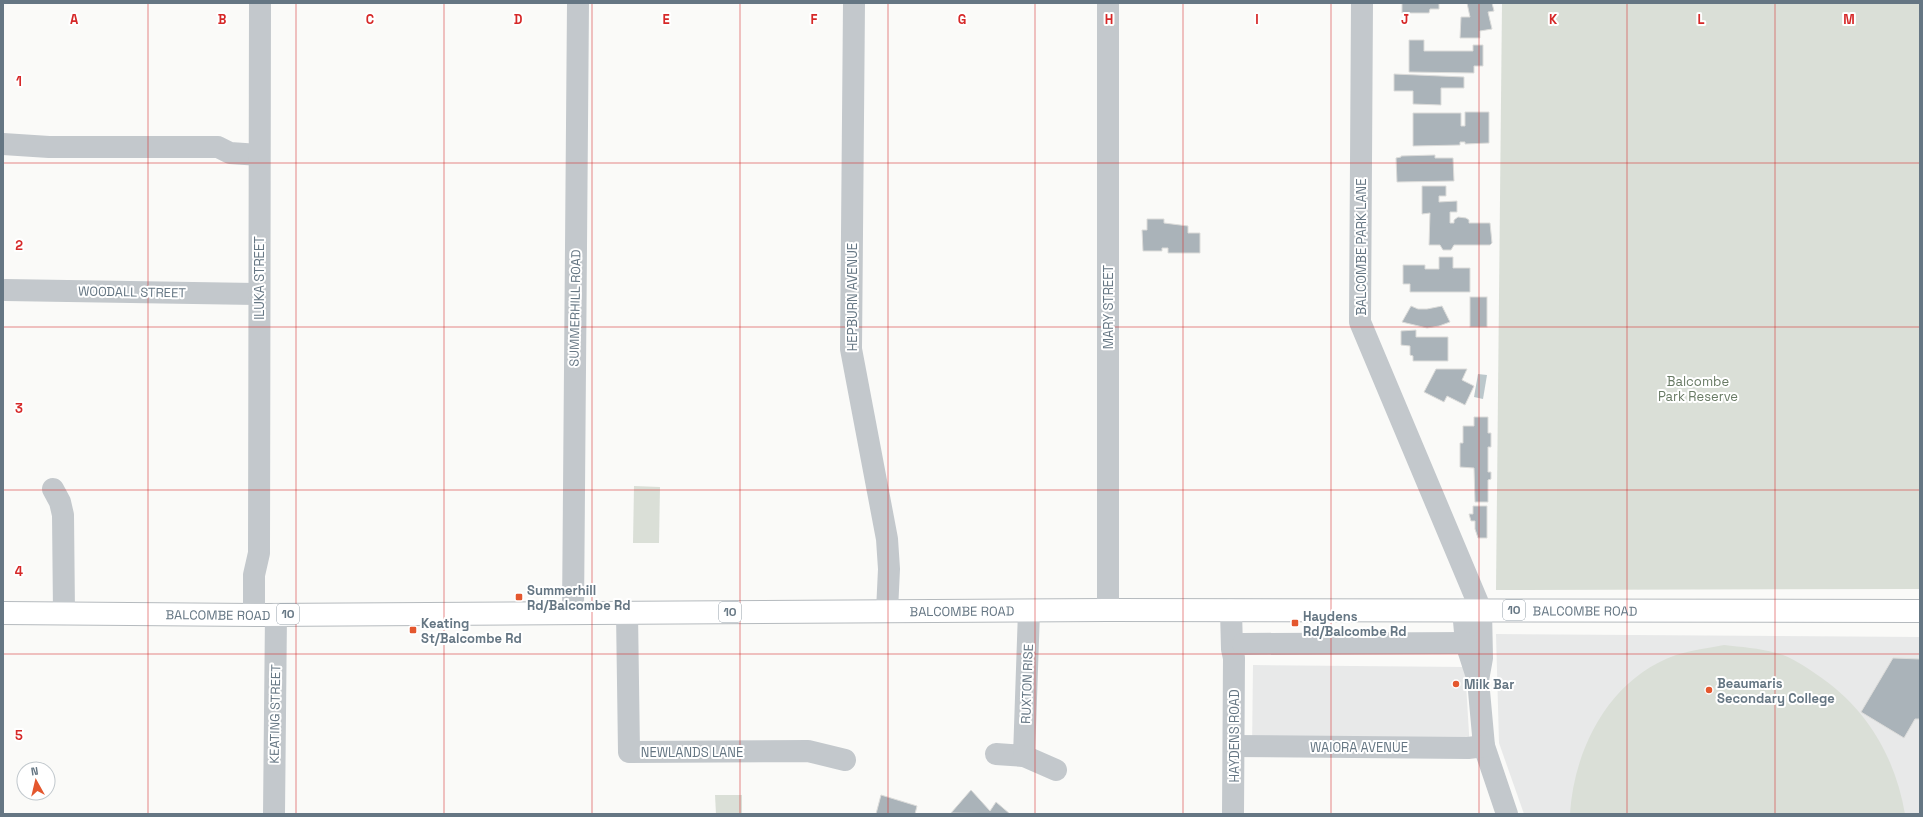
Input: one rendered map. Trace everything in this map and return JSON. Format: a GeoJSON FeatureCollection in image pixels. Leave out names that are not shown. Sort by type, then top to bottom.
{"type":"FeatureCollection","features":[{"type":"Feature","properties":{"kind":"main road","name":"BALCOMBE ROAD"},"geometry":{"type":"LineString","coordinates":[[3,613],[264,615],[1108,610],[1920,611]]}},
{"type":"Feature","properties":{"kind":"street","name":"ILUKA STREET"},"geometry":{"type":"LineString","coordinates":[[260,3],[259,553],[263,575],[264,615]]}},
{"type":"Feature","properties":{"kind":"street","name":"SUMMERHILL ROAD"},"geometry":{"type":"LineString","coordinates":[[573,613],[578,3]]}},
{"type":"Feature","properties":{"kind":"street","name":"HEPBURN AVENUE"},"geometry":{"type":"LineString","coordinates":[[854,3],[851,349],[887,539],[889,569],[887,611]]}},
{"type":"Feature","properties":{"kind":"street","name":"MARY STREET"},"geometry":{"type":"LineString","coordinates":[[1108,3],[1108,610]]}},
{"type":"Feature","properties":{"kind":"street","name":"BALCOMBE PARK LANE"},"geometry":{"type":"LineString","coordinates":[[1362,3],[1360,322],[1472,610]]}},
{"type":"Feature","properties":{"kind":"street"},"geometry":{"type":"LineString","coordinates":[[3,144],[49,147],[218,147],[230,153],[259,155]]}},
{"type":"Feature","properties":{"kind":"street","name":"WOODALL STREET"},"geometry":{"type":"LineString","coordinates":[[5,290],[259,294]]}},
{"type":"Feature","properties":{"kind":"street"},"geometry":{"type":"LineString","coordinates":[[53,489],[60,502],[63,515],[64,613]]}},
{"type":"Feature","properties":{"kind":"street","name":"HAYDENS ROAD"},"geometry":{"type":"LineString","coordinates":[[1233,814],[1238,610]]}},
{"type":"Feature","properties":{"kind":"street"},"geometry":{"type":"LineString","coordinates":[[1472,610],[1466,643],[1478,680],[1484,746],[1507,814]]}},
{"type":"Feature","properties":{"kind":"street"},"geometry":{"type":"LineString","coordinates":[[1472,610],[1482,658],[1478,680]]}},
{"type":"Feature","properties":{"kind":"street","name":"RUXTON RISE"},"geometry":{"type":"LineString","coordinates":[[1024,756],[1029,611]]}},
{"type":"Feature","properties":{"kind":"street","name":"NEWLANDS LANE"},"geometry":{"type":"LineString","coordinates":[[627,613],[629,752],[808,751],[845,760]]}},
{"type":"Feature","properties":{"kind":"street","name":"KEATING STREET"},"geometry":{"type":"LineString","coordinates":[[264,615],[274,814]]}},
{"type":"Feature","properties":{"kind":"street"},"geometry":{"type":"LineString","coordinates":[[1238,651],[1466,643]]}},
{"type":"Feature","properties":{"kind":"street","name":"WAIORA AVENUE"},"geometry":{"type":"LineString","coordinates":[[1234,746],[1468,748],[1484,746]]}},
{"type":"Feature","properties":{"kind":"street"},"geometry":{"type":"LineString","coordinates":[[996,754],[1024,756],[1056,770]]}},
{"type":"Feature","properties":{"kind":"shaded area"},"geometry":{"type":"Polygon","coordinates":[[[1478,374],[1487,375],[1483,399],[1474,397],[1478,374]]]}},
{"type":"Feature","properties":{"kind":"shaded area","name":"Beaumaris Secondary College"},"geometry":{"type":"Polygon","coordinates":[[[1496,634],[1920,637],[1920,814],[1524,814],[1499,743],[1496,634]]]}},
{"type":"Feature","properties":{"kind":"shaded area"},"geometry":{"type":"Polygon","coordinates":[[[1253,665],[1465,667],[1470,750],[1252,750],[1253,665]]]}},
{"type":"Feature","properties":{"kind":"green space","name":"Balcombe Park Reserve"},"geometry":{"type":"Polygon","coordinates":[[[1502,3],[1920,3],[1920,589],[1496,590],[1502,3]]]}},
{"type":"Feature","properties":{"kind":"green space"},"geometry":{"type":"Polygon","coordinates":[[[634,486],[660,487],[659,543],[633,543],[634,486]]]}},
{"type":"Feature","properties":{"kind":"green space"},"geometry":{"type":"Polygon","coordinates":[[[1724,645],[1781,654],[1797,662],[1834,687],[1850,702],[1876,735],[1894,772],[1905,814],[1570,814],[1573,789],[1579,765],[1588,741],[1600,718],[1615,698],[1632,680],[1653,666],[1676,655],[1694,650],[1724,645]]]}},
{"type":"Feature","properties":{"kind":"green space"},"geometry":{"type":"Polygon","coordinates":[[[715,795],[742,795],[742,814],[716,814],[715,795]]]}},
{"type":"Feature","properties":{"kind":"building"},"geometry":{"type":"Polygon","coordinates":[[[1402,3],[1439,3],[1439,9],[1430,9],[1429,13],[1402,13],[1402,3]]]}},
{"type":"Feature","properties":{"kind":"building"},"geometry":{"type":"Polygon","coordinates":[[[1467,3],[1492,3],[1494,11],[1488,12],[1492,29],[1480,31],[1480,38],[1460,38],[1461,17],[1470,17],[1467,3]]]}},
{"type":"Feature","properties":{"kind":"building"},"geometry":{"type":"Polygon","coordinates":[[[1409,40],[1424,40],[1424,51],[1473,51],[1473,45],[1483,45],[1483,66],[1474,66],[1474,73],[1409,72],[1409,40]]]}},
{"type":"Feature","properties":{"kind":"building"},"geometry":{"type":"Polygon","coordinates":[[[1394,74],[1464,77],[1464,88],[1441,88],[1441,105],[1413,104],[1413,91],[1394,91],[1394,74]]]}},
{"type":"Feature","properties":{"kind":"building"},"geometry":{"type":"Polygon","coordinates":[[[1465,112],[1489,112],[1489,143],[1465,144],[1465,142],[1460,142],[1460,145],[1413,146],[1413,113],[1461,113],[1461,126],[1465,126],[1465,112]]]}},
{"type":"Feature","properties":{"kind":"building"},"geometry":{"type":"Polygon","coordinates":[[[1435,155],[1435,158],[1453,158],[1454,181],[1397,182],[1396,158],[1401,156],[1435,155]]]}},
{"type":"Feature","properties":{"kind":"building"},"geometry":{"type":"Polygon","coordinates":[[[1422,186],[1446,186],[1446,196],[1439,196],[1439,202],[1457,201],[1457,212],[1450,212],[1450,223],[1454,223],[1454,220],[1458,217],[1466,218],[1469,220],[1469,223],[1490,223],[1492,243],[1490,245],[1454,245],[1451,250],[1443,250],[1440,245],[1429,245],[1430,213],[1422,214],[1422,186]]]}},
{"type":"Feature","properties":{"kind":"building"},"geometry":{"type":"Polygon","coordinates":[[[1147,219],[1164,219],[1164,223],[1188,226],[1188,233],[1200,233],[1200,253],[1168,253],[1168,248],[1162,248],[1162,251],[1143,251],[1142,230],[1147,230],[1147,219]]]}},
{"type":"Feature","properties":{"kind":"building"},"geometry":{"type":"Polygon","coordinates":[[[1439,257],[1453,257],[1453,268],[1470,268],[1470,292],[1410,292],[1410,284],[1403,284],[1403,265],[1425,265],[1425,269],[1439,269],[1439,257]]]}},
{"type":"Feature","properties":{"kind":"building"},"geometry":{"type":"Polygon","coordinates":[[[1470,297],[1487,297],[1487,327],[1470,327],[1470,297]]]}},
{"type":"Feature","properties":{"kind":"building"},"geometry":{"type":"Polygon","coordinates":[[[1411,306],[1418,309],[1427,309],[1442,306],[1450,322],[1427,328],[1402,322],[1411,306]]]}},
{"type":"Feature","properties":{"kind":"building"},"geometry":{"type":"Polygon","coordinates":[[[1416,330],[1416,337],[1448,337],[1448,361],[1413,361],[1413,356],[1410,355],[1410,346],[1401,345],[1401,331],[1416,330]]]}},
{"type":"Feature","properties":{"kind":"building"},"geometry":{"type":"Polygon","coordinates":[[[1436,369],[1467,369],[1462,380],[1474,386],[1465,405],[1447,396],[1444,402],[1424,392],[1436,369]]]}},
{"type":"Feature","properties":{"kind":"building"},"geometry":{"type":"Polygon","coordinates":[[[1474,417],[1488,417],[1488,433],[1491,433],[1491,447],[1488,447],[1488,472],[1491,472],[1491,479],[1488,480],[1488,502],[1475,502],[1474,468],[1460,467],[1460,443],[1463,443],[1463,426],[1474,426],[1474,417]]]}},
{"type":"Feature","properties":{"kind":"building"},"geometry":{"type":"Polygon","coordinates":[[[1473,506],[1487,506],[1487,538],[1478,538],[1475,529],[1475,521],[1471,521],[1469,514],[1473,514],[1473,506]]]}},
{"type":"Feature","properties":{"kind":"building"},"geometry":{"type":"Polygon","coordinates":[[[1893,658],[1920,659],[1920,719],[1915,719],[1904,738],[1861,712],[1893,658]]]}},
{"type":"Feature","properties":{"kind":"building"},"geometry":{"type":"Polygon","coordinates":[[[971,790],[990,811],[996,802],[1010,814],[951,813],[971,790]]]}},
{"type":"Feature","properties":{"kind":"building"},"geometry":{"type":"Polygon","coordinates":[[[881,795],[917,806],[915,814],[876,814],[881,795]]]}},
{"type":"Feature","properties":{"kind":"place","name":"Summerhill Rd/Balcombe Rd"},"geometry":{"type":"Point","coordinates":[519,597]}},
{"type":"Feature","properties":{"kind":"place","name":"Haydens Rd/Balcombe Rd"},"geometry":{"type":"Point","coordinates":[1295,623]}},
{"type":"Feature","properties":{"kind":"place","name":"Keating St/Balcombe Rd"},"geometry":{"type":"Point","coordinates":[413,630]}},
{"type":"Feature","properties":{"kind":"place","name":"Milk Bar"},"geometry":{"type":"Point","coordinates":[1456,684]}},
{"type":"Feature","properties":{"kind":"place","name":"Beaumaris Secondary College"},"geometry":{"type":"Point","coordinates":[1709,690]}}]}
